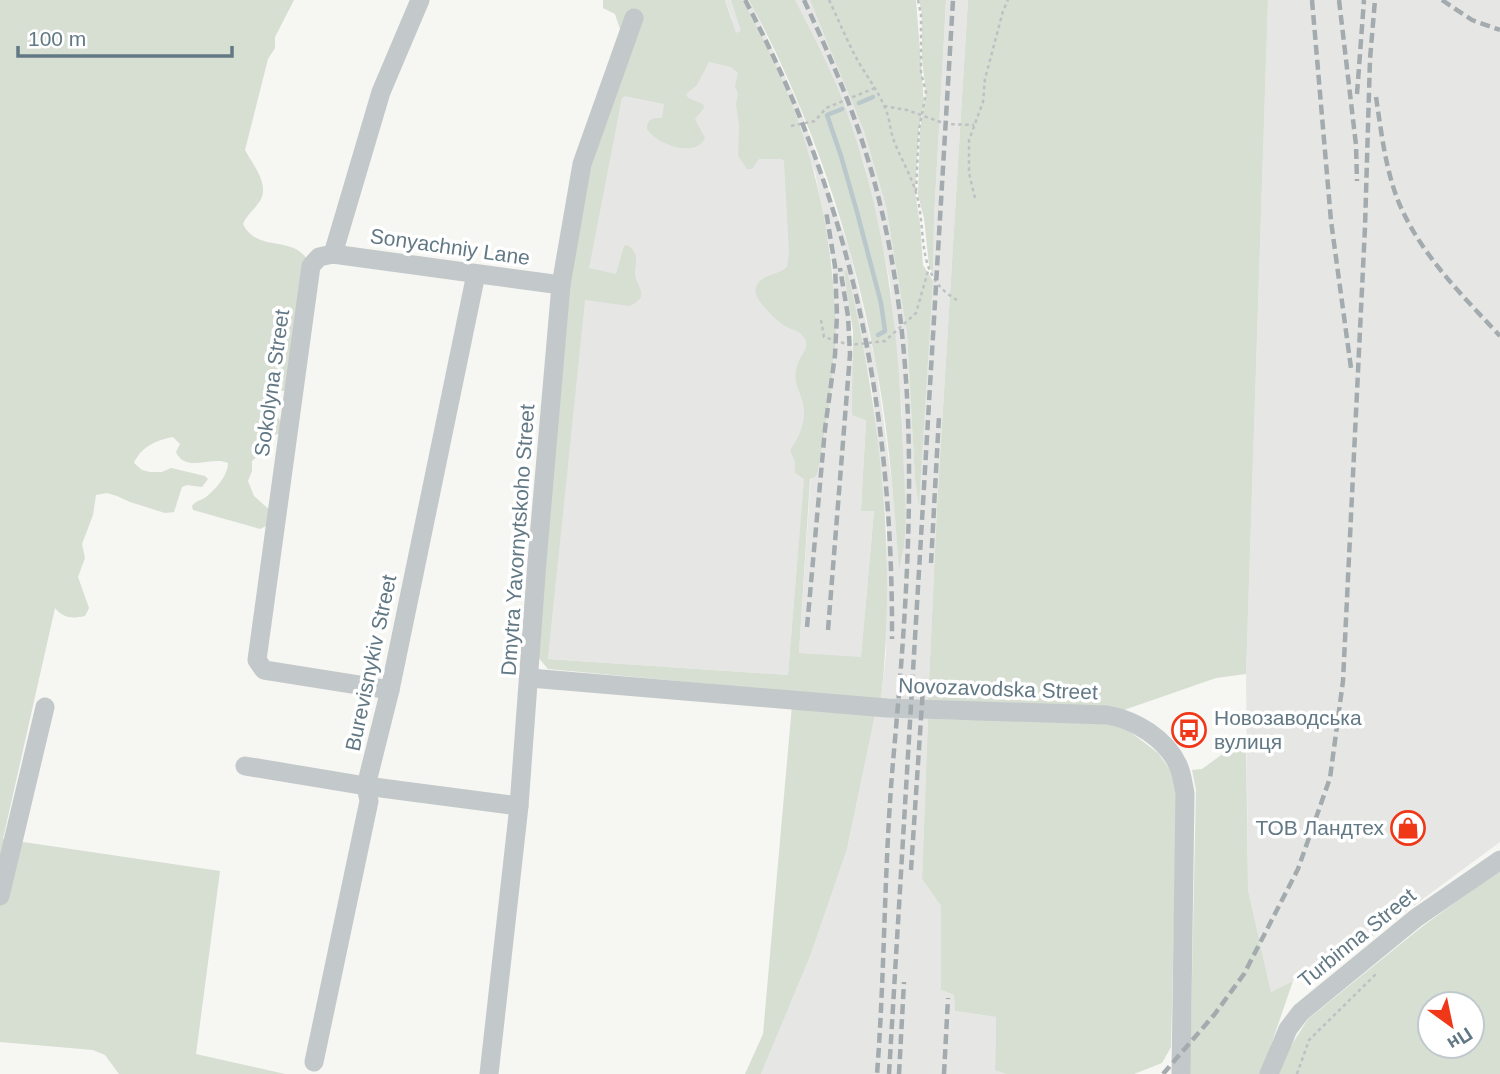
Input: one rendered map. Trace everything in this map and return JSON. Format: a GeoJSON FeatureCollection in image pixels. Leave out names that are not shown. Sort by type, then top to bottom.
{"type":"FeatureCollection","features":[{"type":"Feature","properties":{"kind":"street","name":"Sokolyna Street"},"geometry":{"type":"LineString","coordinates":[[390,690],[264,670],[257,660],[311,266],[319,257],[332,254],[381,92],[420,0]]}},
{"type":"Feature","properties":{"kind":"street","name":"Dmytra Yavornytskoho Street"},"geometry":{"type":"LineString","coordinates":[[489,1074],[519,806],[561,285],[582,164],[634,18]]}},
{"type":"Feature","properties":{"kind":"street","name":"Sonyachniy Lane"},"geometry":{"type":"LineString","coordinates":[[332,254],[561,285]]}},
{"type":"Feature","properties":{"kind":"street","name":"Burevisnykiv Street"},"geometry":{"type":"LineString","coordinates":[[314,1062],[369,801],[366,786],[390,690],[476,274]]}},
{"type":"Feature","properties":{"kind":"street","name":"Novozavodska Street"},"geometry":{"type":"LineString","coordinates":[[530,678],[887,708],[1107,715],[1119,717],[1152,735],[1168,747],[1180,768],[1185,793],[1181,1074]]}},
{"type":"Feature","properties":{"kind":"street"},"geometry":{"type":"LineString","coordinates":[[0,896],[46,707]]}},
{"type":"Feature","properties":{"kind":"street"},"geometry":{"type":"LineString","coordinates":[[245,766],[366,786],[519,806]]}},
{"type":"Feature","properties":{"kind":"street","name":"Turbinna Street"},"geometry":{"type":"LineString","coordinates":[[1269,1074],[1288,1029],[1301,1012],[1416,918],[1500,859]]}},
{"type":"Feature","properties":{"kind":"path"},"geometry":{"type":"LineString","coordinates":[[829,0],[859,62],[876,88],[893,139],[916,192],[928,271],[946,294],[957,300]]}},
{"type":"Feature","properties":{"kind":"path"},"geometry":{"type":"LineString","coordinates":[[916,192],[926,93],[921,72],[921,15],[918,0]]}},
{"type":"Feature","properties":{"kind":"path"},"geometry":{"type":"LineString","coordinates":[[975,198],[969,173],[969,140],[983,102],[985,79],[1008,0]]}},
{"type":"Feature","properties":{"kind":"path"},"geometry":{"type":"LineString","coordinates":[[791,126],[815,121],[826,108],[876,88]]}},
{"type":"Feature","properties":{"kind":"path"},"geometry":{"type":"LineString","coordinates":[[884,106],[946,124],[974,125]]}},
{"type":"Feature","properties":{"kind":"path"},"geometry":{"type":"LineString","coordinates":[[821,320],[824,337],[850,345],[885,341],[916,313],[928,271]]}},
{"type":"Feature","properties":{"kind":"path"},"geometry":{"type":"LineString","coordinates":[[1297,1074],[1309,1040],[1384,966]]}},
{"type":"Feature","properties":{"kind":"shaded area"},"geometry":{"type":"Polygon","coordinates":[[[0,0],[294,0],[275,37],[275,48],[268,59],[245,150],[262,181],[263,195],[243,224],[249,233],[257,238],[292,247],[307,259],[289,389],[272,390],[268,395],[282,425],[282,433],[262,438],[262,452],[252,461],[248,481],[254,496],[272,512],[270,524],[260,529],[193,510],[192,506],[206,497],[221,481],[228,463],[186,462],[176,452],[180,444],[173,437],[150,445],[134,463],[142,470],[150,472],[162,472],[171,468],[208,479],[202,487],[182,487],[174,512],[165,513],[107,493],[96,495],[93,515],[82,544],[85,558],[78,577],[89,608],[85,616],[71,617],[64,616],[55,608],[3,839],[220,871],[196,1054],[285,1074],[119,1074],[105,1055],[93,1050],[0,1042],[0,0]]]}},
{"type":"Feature","properties":{"kind":"shaded area"},"geometry":{"type":"Polygon","coordinates":[[[603,0],[725,0],[736,33],[741,31],[731,0],[742,0],[783,81],[812,163],[822,206],[834,293],[836,339],[830,401],[818,470],[816,476],[810,479],[799,653],[861,657],[874,511],[861,511],[866,420],[852,415],[853,331],[844,271],[847,270],[868,376],[882,484],[887,592],[881,700],[548,669],[538,657],[568,260],[620,29],[615,14],[603,8],[603,0]],[[709,62],[697,85],[686,94],[688,98],[703,104],[704,108],[695,119],[705,138],[693,148],[667,144],[647,129],[651,119],[662,118],[664,104],[625,96],[622,98],[589,268],[616,274],[624,246],[627,245],[635,254],[635,276],[641,294],[637,302],[630,306],[585,300],[548,659],[788,675],[804,479],[795,473],[795,462],[790,450],[803,422],[804,410],[795,375],[806,349],[806,342],[799,332],[784,326],[769,312],[755,291],[758,283],[766,277],[787,267],[789,252],[784,161],[759,159],[752,169],[747,169],[738,156],[738,94],[735,86],[738,73],[731,67],[709,62]]]}},
{"type":"Feature","properties":{"kind":"shaded area"},"geometry":{"type":"Polygon","coordinates":[[[725,0],[731,0],[807,209],[816,340],[788,675],[548,659],[587,271],[622,98],[638,42],[732,19],[725,0]]]}},
{"type":"Feature","properties":{"kind":"shaded area"},"geometry":{"type":"Polygon","coordinates":[[[742,0],[749,0],[754,9],[799,106],[849,248],[876,365],[894,500],[899,568],[903,556],[902,412],[890,283],[865,167],[849,118],[795,0],[810,0],[815,10],[864,131],[886,206],[907,333],[915,479],[919,501],[933,281],[946,0],[968,0],[937,507],[928,704],[881,700],[886,654],[887,529],[872,389],[847,270],[844,272],[850,302],[853,372],[866,419],[861,511],[874,510],[861,658],[799,653],[815,413],[826,412],[833,355],[835,315],[832,261],[815,172],[742,0]]]}},
{"type":"Feature","properties":{"kind":"shaded area"},"geometry":{"type":"Polygon","coordinates":[[[749,0],[795,0],[825,59],[863,161],[889,283],[898,366],[906,510],[899,570],[884,416],[876,365],[855,271],[827,177],[810,131],[749,0]]]}},
{"type":"Feature","properties":{"kind":"shaded area"},"geometry":{"type":"Polygon","coordinates":[[[810,0],[916,0],[924,103],[919,128],[915,192],[923,265],[933,281],[919,506],[915,479],[907,333],[886,206],[864,131],[810,0]]]}},
{"type":"Feature","properties":{"kind":"shaded area"},"geometry":{"type":"Polygon","coordinates":[[[919,0],[946,0],[933,274],[929,265],[924,218],[918,195],[920,129],[926,93],[919,0]]]}},
{"type":"Feature","properties":{"kind":"shaded area"},"geometry":{"type":"Polygon","coordinates":[[[968,0],[1268,0],[1246,674],[1216,678],[1121,711],[928,704],[937,507],[968,0]]]}},
{"type":"Feature","properties":{"kind":"shaded area"},"geometry":{"type":"Polygon","coordinates":[[[1268,0],[1500,0],[1500,842],[1351,952],[1271,992],[1248,890],[1246,674],[1268,0]]]}},
{"type":"Feature","properties":{"kind":"shaded area"},"geometry":{"type":"Polygon","coordinates":[[[792,705],[875,715],[847,849],[811,954],[761,1074],[745,1074],[763,1034],[792,705]]]}},
{"type":"Feature","properties":{"kind":"shaded area"},"geometry":{"type":"Polygon","coordinates":[[[875,715],[928,719],[922,879],[941,906],[941,990],[954,995],[955,1011],[996,1017],[995,1069],[1006,1074],[761,1074],[811,954],[847,849],[875,715]]]}},
{"type":"Feature","properties":{"kind":"shaded area"},"geometry":{"type":"Polygon","coordinates":[[[928,719],[1108,722],[1129,731],[1158,753],[1171,771],[1177,794],[1171,1047],[1162,1063],[1134,1074],[1006,1074],[995,1070],[996,1017],[955,1011],[954,995],[941,990],[941,906],[922,879],[928,719]]]}},
{"type":"Feature","properties":{"kind":"shaded area"},"geometry":{"type":"Polygon","coordinates":[[[1246,737],[1248,890],[1271,992],[1293,981],[1261,1074],[1190,1074],[1196,790],[1192,770],[1202,769],[1246,737]]]}},
{"type":"Feature","properties":{"kind":"shaded area"},"geometry":{"type":"Polygon","coordinates":[[[1500,870],[1500,1074],[1279,1074],[1287,1052],[1308,1019],[1423,926],[1500,870]]]}},
{"type":"Feature","properties":{"kind":"waterway"},"geometry":{"type":"LineString","coordinates":[[859,103],[873,97]]}},
{"type":"Feature","properties":{"kind":"waterway"},"geometry":{"type":"LineString","coordinates":[[842,109],[827,115],[841,156],[881,303],[885,331],[878,335]]}},
{"type":"Feature","properties":{"kind":"railway"},"geometry":{"type":"LineString","coordinates":[[745,0],[782,76],[814,153],[839,231],[859,310],[885,471],[892,639]]}},
{"type":"Feature","properties":{"kind":"railway"},"geometry":{"type":"LineString","coordinates":[[804,0],[844,91],[864,147],[884,221],[898,297],[906,374],[909,452],[905,609],[890,801],[877,1074]]}},
{"type":"Feature","properties":{"kind":"railway"},"geometry":{"type":"LineString","coordinates":[[889,1074],[953,0]]}},
{"type":"Feature","properties":{"kind":"railway"},"geometry":{"type":"LineString","coordinates":[[1312,0],[1331,221],[1351,368]]}},
{"type":"Feature","properties":{"kind":"railway"},"geometry":{"type":"LineString","coordinates":[[1339,0],[1356,145],[1357,181]]}},
{"type":"Feature","properties":{"kind":"railway"},"geometry":{"type":"LineString","coordinates":[[1357,94],[1364,0]]}},
{"type":"Feature","properties":{"kind":"railway"},"geometry":{"type":"LineString","coordinates":[[1163,1074],[1214,1015],[1244,974],[1298,869],[1330,778],[1343,681],[1365,227],[1370,59],[1375,0]]}},
{"type":"Feature","properties":{"kind":"railway"},"geometry":{"type":"LineString","coordinates":[[1442,0],[1472,20],[1500,30]]}},
{"type":"Feature","properties":{"kind":"railway"},"geometry":{"type":"LineString","coordinates":[[1376,97],[1389,173],[1406,218],[1442,272],[1500,336]]}},
{"type":"Feature","properties":{"kind":"railway"},"geometry":{"type":"LineString","coordinates":[[807,627],[837,315],[835,266],[826,211]]}},
{"type":"Feature","properties":{"kind":"railway"},"geometry":{"type":"LineString","coordinates":[[828,630],[850,354],[848,316],[840,268]]}},
{"type":"Feature","properties":{"kind":"railway"},"geometry":{"type":"LineString","coordinates":[[931,563],[939,416]]}},
{"type":"Feature","properties":{"kind":"railway"},"geometry":{"type":"LineString","coordinates":[[911,870],[923,688]]}},
{"type":"Feature","properties":{"kind":"railway"},"geometry":{"type":"LineString","coordinates":[[899,1074],[904,982]]}},
{"type":"Feature","properties":{"kind":"railway"},"geometry":{"type":"LineString","coordinates":[[944,1074],[948,998]]}},
{"type":"Feature","properties":{"kind":"place","name":"Новозаводська вулиця"},"geometry":{"type":"Point","coordinates":[1189,730]}},
{"type":"Feature","properties":{"kind":"place","name":"ТОВ Ландтех"},"geometry":{"type":"Point","coordinates":[1408,828]}}]}
